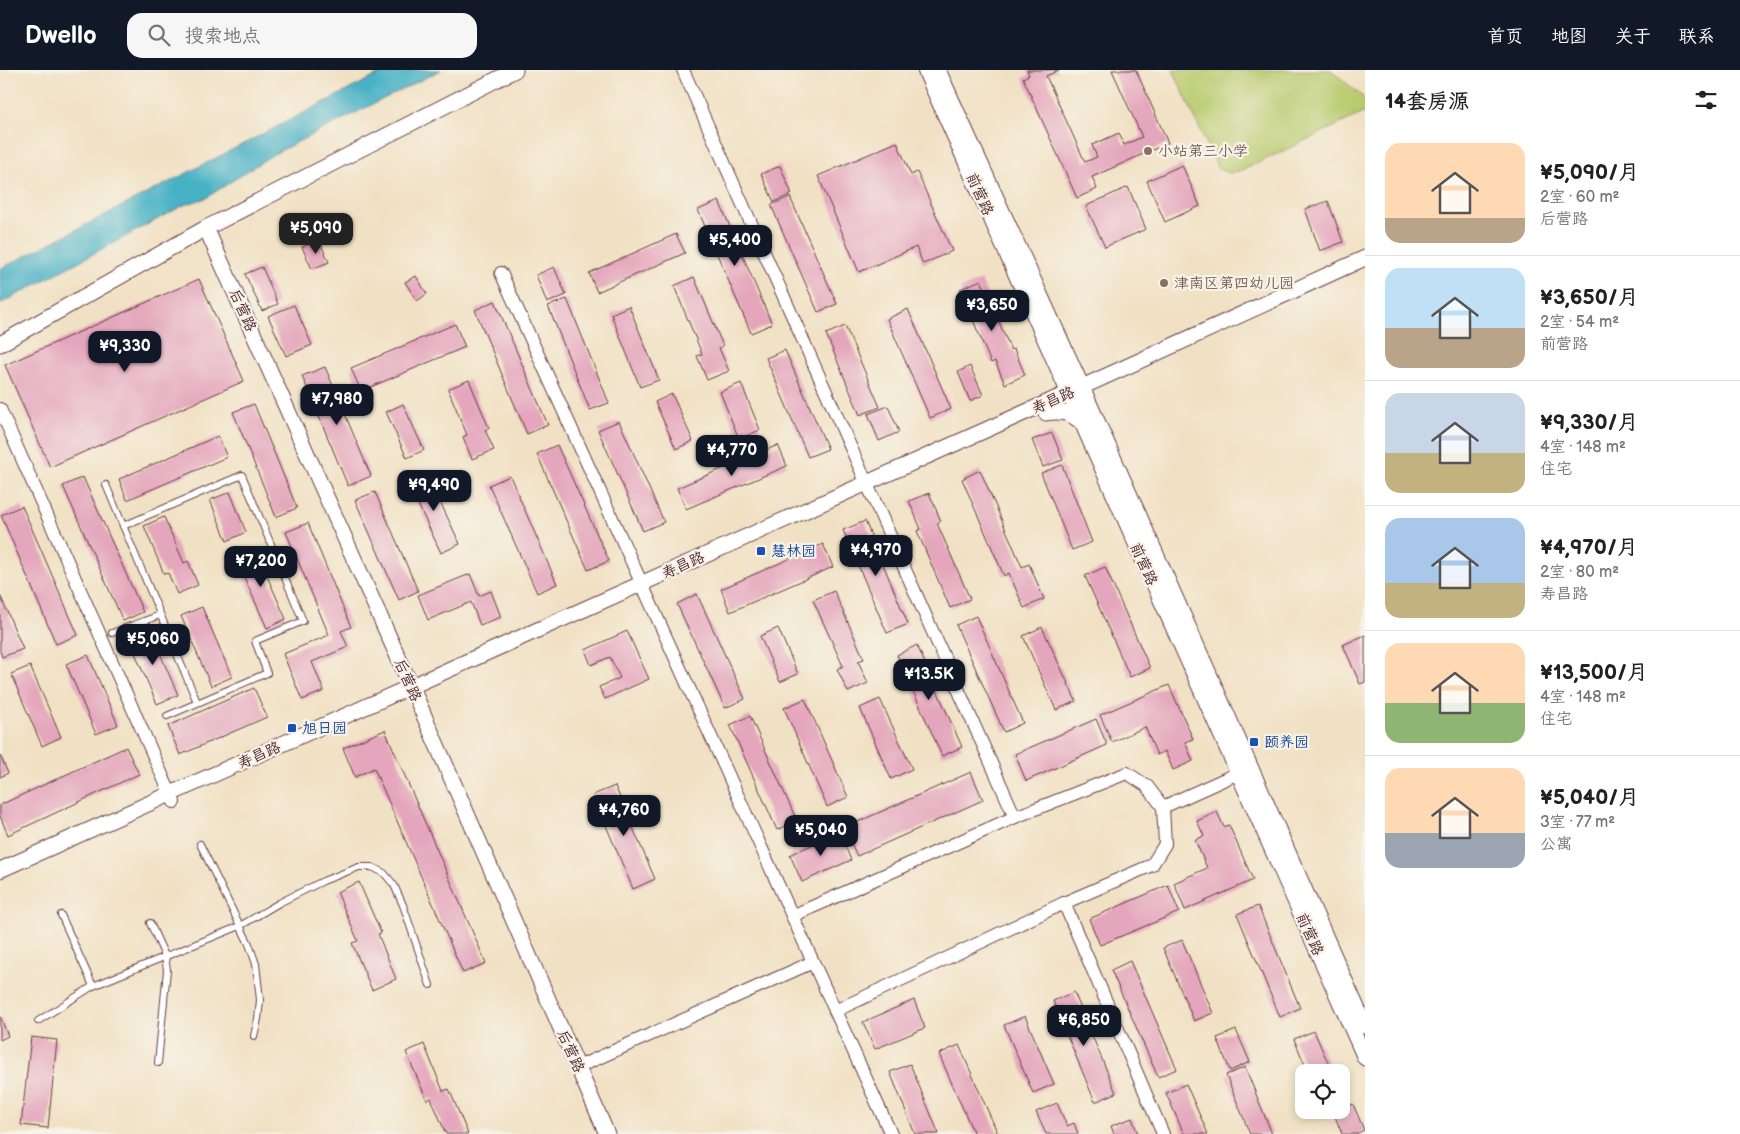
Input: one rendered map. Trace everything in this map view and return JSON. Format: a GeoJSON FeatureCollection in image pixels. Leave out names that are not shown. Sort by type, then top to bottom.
{"type":"FeatureCollection","features":[{"type":"Feature","properties":{"kind":"street"},"geometry":{"type":"LineString","coordinates":[[0,344],[206,228],[515,70]]}},
{"type":"Feature","properties":{"kind":"street"},"geometry":{"type":"LineString","coordinates":[[683,70],[1016,817]]}},
{"type":"Feature","properties":{"kind":"street","name":"前营路"},"geometry":{"type":"LineString","coordinates":[[925,70],[1075,397]]}},
{"type":"Feature","properties":{"kind":"street","name":"前营路"},"geometry":{"type":"LineString","coordinates":[[938,70],[1075,397]]}},
{"type":"Feature","properties":{"kind":"street","name":"后营路"},"geometry":{"type":"LineString","coordinates":[[206,228],[413,691],[607,1134]]}},
{"type":"Feature","properties":{"kind":"street","name":"寿昌路"},"geometry":{"type":"LineString","coordinates":[[1075,397],[1365,258]]}},
{"type":"Feature","properties":{"kind":"street","name":"寿昌路"},"geometry":{"type":"LineString","coordinates":[[0,880],[173,798],[869,486],[1365,270]]}},
{"type":"Feature","properties":{"kind":"street"},"geometry":{"type":"LineString","coordinates":[[501,273],[891,1134]]}},
{"type":"Feature","properties":{"kind":"street"},"geometry":{"type":"LineString","coordinates":[[1045,408],[1089,420],[1086,408],[1075,397]]}},
{"type":"Feature","properties":{"kind":"street"},"geometry":{"type":"LineString","coordinates":[[0,409],[173,798]]}},
{"type":"Feature","properties":{"kind":"street","name":"前营路"},"geometry":{"type":"LineString","coordinates":[[1089,420],[1244,770],[1365,1058]]}},
{"type":"Feature","properties":{"kind":"street"},"geometry":{"type":"LineString","coordinates":[[1163,807],[1244,770]]}},
{"type":"Feature","properties":{"kind":"street","name":"前营路"},"geometry":{"type":"LineString","coordinates":[[1244,770],[1365,1026]]}},
{"type":"Feature","properties":{"kind":"street"},"geometry":{"type":"LineString","coordinates":[[792,916],[1016,817],[1127,773],[1147,786],[1163,807],[1166,844],[1152,865],[1064,903],[835,1011]]}},
{"type":"Feature","properties":{"kind":"street","name":"寿昌路"},"geometry":{"type":"LineString","coordinates":[[0,870],[173,798]]}},
{"type":"Feature","properties":{"kind":"street"},"geometry":{"type":"LineString","coordinates":[[1064,903],[1163,1134]]}},
{"type":"Feature","properties":{"kind":"street"},"geometry":{"type":"LineString","coordinates":[[578,1067],[813,962]]}},
{"type":"Feature","properties":{"kind":"lane"},"geometry":{"type":"LineString","coordinates":[[123,526],[242,475],[303,621],[255,642],[267,673],[167,716]]}},
{"type":"Feature","properties":{"kind":"lane"},"geometry":{"type":"LineString","coordinates":[[106,486],[197,702]]}},
{"type":"Feature","properties":{"kind":"lane"},"geometry":{"type":"LineString","coordinates":[[112,633],[160,615]]}},
{"type":"Feature","properties":{"kind":"lane"},"geometry":{"type":"LineString","coordinates":[[200,844],[240,926],[256,964],[260,1000],[254,1036]]}},
{"type":"Feature","properties":{"kind":"lane"},"geometry":{"type":"LineString","coordinates":[[38,1021],[93,986],[240,926],[279,903],[323,881],[359,867],[372,867],[384,873],[394,885],[403,905],[430,985]]}},
{"type":"Feature","properties":{"kind":"lane"},"geometry":{"type":"LineString","coordinates":[[61,916],[93,986]]}},
{"type":"Feature","properties":{"kind":"lane"},"geometry":{"type":"LineString","coordinates":[[150,923],[165,956],[167,970],[158,1063]]}},
{"type":"Feature","properties":{"kind":"green space"},"geometry":{"type":"Polygon","coordinates":[[[1173,70],[1331,70],[1365,99],[1365,112],[1243,170],[1229,173],[1218,169],[1173,70]]]}},
{"type":"Feature","properties":{"kind":"water"},"geometry":{"type":"Polygon","coordinates":[[[387,70],[441,70],[272,155],[206,198],[184,205],[0,304],[0,269],[387,70]]]}},
{"type":"Feature","properties":{"kind":"building"},"geometry":{"type":"Polygon","coordinates":[[[1027,70],[1059,70],[1046,76],[1085,162],[1097,157],[1092,145],[1119,133],[1124,145],[1142,137],[1112,70],[1136,70],[1168,143],[1092,177],[1097,189],[1077,198],[1023,78],[1029,75],[1027,70]]]}},
{"type":"Feature","properties":{"kind":"building"},"geometry":{"type":"Polygon","coordinates":[[[897,142],[911,175],[917,172],[952,251],[923,264],[916,247],[859,272],[818,176],[897,142]]]}},
{"type":"Feature","properties":{"kind":"building"},"geometry":{"type":"Polygon","coordinates":[[[1182,165],[1200,206],[1165,222],[1147,181],[1182,165]]]}},
{"type":"Feature","properties":{"kind":"building"},"geometry":{"type":"Polygon","coordinates":[[[780,166],[792,194],[774,202],[761,174],[780,166]]]}},
{"type":"Feature","properties":{"kind":"building"},"geometry":{"type":"Polygon","coordinates":[[[1128,187],[1146,229],[1105,247],[1086,206],[1128,187]]]}},
{"type":"Feature","properties":{"kind":"building"},"geometry":{"type":"Polygon","coordinates":[[[790,197],[837,304],[818,312],[771,205],[790,197]]]}},
{"type":"Feature","properties":{"kind":"building"},"geometry":{"type":"Polygon","coordinates":[[[719,201],[772,324],[751,333],[698,210],[719,201]]]}},
{"type":"Feature","properties":{"kind":"building"},"geometry":{"type":"Polygon","coordinates":[[[1328,201],[1343,242],[1320,251],[1305,209],[1328,201]]]}},
{"type":"Feature","properties":{"kind":"building"},"geometry":{"type":"Polygon","coordinates":[[[676,234],[685,253],[597,292],[589,273],[676,234]]]}},
{"type":"Feature","properties":{"kind":"building"},"geometry":{"type":"Polygon","coordinates":[[[319,240],[329,262],[312,269],[302,247],[319,240]]]}},
{"type":"Feature","properties":{"kind":"building"},"geometry":{"type":"Polygon","coordinates":[[[262,267],[278,304],[262,311],[245,274],[262,267]]]}},
{"type":"Feature","properties":{"kind":"building"},"geometry":{"type":"Polygon","coordinates":[[[554,267],[566,295],[547,303],[536,275],[554,267]]]}},
{"type":"Feature","properties":{"kind":"building"},"geometry":{"type":"Polygon","coordinates":[[[416,276],[427,294],[417,301],[405,282],[416,276]]]}},
{"type":"Feature","properties":{"kind":"building"},"geometry":{"type":"Polygon","coordinates":[[[694,277],[723,346],[719,348],[729,371],[707,380],[697,356],[702,354],[674,286],[694,277]]]}},
{"type":"Feature","properties":{"kind":"building"},"geometry":{"type":"Polygon","coordinates":[[[199,279],[244,381],[50,467],[5,365],[199,279]]]}},
{"type":"Feature","properties":{"kind":"building"},"geometry":{"type":"Polygon","coordinates":[[[981,280],[1011,350],[1014,349],[1025,375],[1005,384],[995,361],[991,363],[960,289],[981,280]]]}},
{"type":"Feature","properties":{"kind":"building"},"geometry":{"type":"Polygon","coordinates":[[[567,299],[609,403],[590,410],[548,306],[567,299]]]}},
{"type":"Feature","properties":{"kind":"building"},"geometry":{"type":"Polygon","coordinates":[[[495,301],[548,425],[527,434],[475,310],[495,301]]]}},
{"type":"Feature","properties":{"kind":"building"},"geometry":{"type":"Polygon","coordinates":[[[294,305],[312,345],[286,356],[268,316],[294,305]]]}},
{"type":"Feature","properties":{"kind":"building"},"geometry":{"type":"Polygon","coordinates":[[[629,306],[659,380],[640,387],[611,314],[629,306]]]}},
{"type":"Feature","properties":{"kind":"building"},"geometry":{"type":"Polygon","coordinates":[[[908,309],[951,409],[930,418],[887,319],[908,309]]]}},
{"type":"Feature","properties":{"kind":"building"},"geometry":{"type":"Polygon","coordinates":[[[455,324],[465,347],[361,391],[351,368],[455,324]]]}},
{"type":"Feature","properties":{"kind":"building"},"geometry":{"type":"Polygon","coordinates":[[[845,326],[880,407],[860,415],[826,334],[845,326]]]}},
{"type":"Feature","properties":{"kind":"building"},"geometry":{"type":"Polygon","coordinates":[[[785,350],[828,449],[808,457],[766,358],[785,350]]]}},
{"type":"Feature","properties":{"kind":"building"},"geometry":{"type":"Polygon","coordinates":[[[970,366],[983,395],[970,401],[958,372],[970,366]]]}},
{"type":"Feature","properties":{"kind":"building"},"geometry":{"type":"Polygon","coordinates":[[[325,367],[371,476],[348,486],[302,376],[325,367]]]}},
{"type":"Feature","properties":{"kind":"building"},"geometry":{"type":"Polygon","coordinates":[[[469,380],[489,428],[485,430],[494,450],[472,459],[463,437],[467,435],[448,389],[469,380]]]}},
{"type":"Feature","properties":{"kind":"building"},"geometry":{"type":"Polygon","coordinates":[[[741,383],[760,430],[739,439],[720,392],[741,383]]]}},
{"type":"Feature","properties":{"kind":"building"},"geometry":{"type":"Polygon","coordinates":[[[672,394],[693,441],[676,449],[655,402],[672,394]]]}},
{"type":"Feature","properties":{"kind":"building"},"geometry":{"type":"Polygon","coordinates":[[[254,404],[297,508],[276,517],[233,412],[254,404]]]}},
{"type":"Feature","properties":{"kind":"building"},"geometry":{"type":"Polygon","coordinates":[[[403,404],[424,450],[407,458],[386,412],[403,404]]]}},
{"type":"Feature","properties":{"kind":"building"},"geometry":{"type":"Polygon","coordinates":[[[888,406],[899,432],[879,441],[868,414],[888,406]]]}},
{"type":"Feature","properties":{"kind":"building"},"geometry":{"type":"Polygon","coordinates":[[[619,421],[664,522],[643,531],[598,430],[619,421]]]}},
{"type":"Feature","properties":{"kind":"building"},"geometry":{"type":"Polygon","coordinates":[[[1052,433],[1063,460],[1043,467],[1032,440],[1052,433]]]}},
{"type":"Feature","properties":{"kind":"building"},"geometry":{"type":"Polygon","coordinates":[[[218,436],[227,457],[127,500],[119,479],[218,436]]]}},
{"type":"Feature","properties":{"kind":"building"},"geometry":{"type":"Polygon","coordinates":[[[557,445],[609,561],[588,570],[537,454],[557,445]]]}},
{"type":"Feature","properties":{"kind":"building"},"geometry":{"type":"Polygon","coordinates":[[[778,445],[787,466],[686,509],[677,488],[778,445]]]}},
{"type":"Feature","properties":{"kind":"building"},"geometry":{"type":"Polygon","coordinates":[[[1062,465],[1092,542],[1072,550],[1041,473],[1062,465]]]}},
{"type":"Feature","properties":{"kind":"building"},"geometry":{"type":"Polygon","coordinates":[[[980,470],[1022,567],[1029,564],[1044,599],[1024,608],[1009,573],[1004,576],[962,479],[980,470]]]}},
{"type":"Feature","properties":{"kind":"building"},"geometry":{"type":"Polygon","coordinates":[[[426,472],[460,544],[441,553],[407,481],[426,472]]]}},
{"type":"Feature","properties":{"kind":"building"},"geometry":{"type":"Polygon","coordinates":[[[510,476],[557,584],[537,593],[489,485],[510,476]]]}},
{"type":"Feature","properties":{"kind":"building"},"geometry":{"type":"Polygon","coordinates":[[[83,477],[143,612],[123,621],[63,486],[83,477]]]}},
{"type":"Feature","properties":{"kind":"building"},"geometry":{"type":"Polygon","coordinates":[[[230,492],[246,532],[227,541],[210,500],[230,492]]]}},
{"type":"Feature","properties":{"kind":"building"},"geometry":{"type":"Polygon","coordinates":[[[375,492],[418,591],[399,600],[355,500],[375,492]]]}},
{"type":"Feature","properties":{"kind":"building"},"geometry":{"type":"Polygon","coordinates":[[[929,493],[941,521],[937,523],[970,599],[950,608],[917,531],[921,529],[909,501],[929,493]]]}},
{"type":"Feature","properties":{"kind":"building"},"geometry":{"type":"Polygon","coordinates":[[[22,506],[78,635],[56,644],[1,515],[22,506]]]}},
{"type":"Feature","properties":{"kind":"building"},"geometry":{"type":"Polygon","coordinates":[[[164,517],[184,563],[188,561],[198,585],[177,594],[168,573],[164,574],[144,526],[164,517]]]}},
{"type":"Feature","properties":{"kind":"building"},"geometry":{"type":"Polygon","coordinates":[[[865,521],[908,624],[887,633],[843,530],[865,521]]]}},
{"type":"Feature","properties":{"kind":"building"},"geometry":{"type":"Polygon","coordinates":[[[308,523],[351,627],[341,631],[348,647],[312,662],[324,691],[302,700],[283,654],[329,635],[286,532],[308,523]]]}},
{"type":"Feature","properties":{"kind":"building"},"geometry":{"type":"Polygon","coordinates":[[[823,544],[833,567],[730,612],[721,589],[823,544]]]}},
{"type":"Feature","properties":{"kind":"building"},"geometry":{"type":"Polygon","coordinates":[[[255,549],[286,619],[267,628],[235,557],[255,549]]]}},
{"type":"Feature","properties":{"kind":"building"},"geometry":{"type":"Polygon","coordinates":[[[1105,567],[1150,668],[1130,677],[1085,576],[1105,567]]]}},
{"type":"Feature","properties":{"kind":"building"},"geometry":{"type":"Polygon","coordinates":[[[470,574],[479,596],[491,591],[501,617],[480,625],[471,602],[428,620],[418,595],[470,574]]]}},
{"type":"Feature","properties":{"kind":"building"},"geometry":{"type":"Polygon","coordinates":[[[834,591],[864,659],[858,661],[868,683],[848,692],[837,669],[843,666],[813,600],[834,591]]]}},
{"type":"Feature","properties":{"kind":"building"},"geometry":{"type":"Polygon","coordinates":[[[697,594],[745,699],[725,708],[677,604],[697,594]]]}},
{"type":"Feature","properties":{"kind":"building"},"geometry":{"type":"Polygon","coordinates":[[[0,595],[23,649],[2,657],[0,651],[0,595]]]}},
{"type":"Feature","properties":{"kind":"building"},"geometry":{"type":"Polygon","coordinates":[[[202,607],[232,677],[211,686],[181,616],[202,607]]]}},
{"type":"Feature","properties":{"kind":"building"},"geometry":{"type":"Polygon","coordinates":[[[976,616],[1023,723],[1004,732],[956,625],[976,616]]]}},
{"type":"Feature","properties":{"kind":"building"},"geometry":{"type":"Polygon","coordinates":[[[1042,627],[1076,701],[1056,710],[1023,636],[1042,627]]]}},
{"type":"Feature","properties":{"kind":"building"},"geometry":{"type":"Polygon","coordinates":[[[149,628],[178,695],[157,704],[128,637],[149,628]]]}},
{"type":"Feature","properties":{"kind":"building"},"geometry":{"type":"Polygon","coordinates":[[[778,628],[798,674],[780,682],[760,636],[778,628]]]}},
{"type":"Feature","properties":{"kind":"building"},"geometry":{"type":"Polygon","coordinates":[[[627,631],[649,679],[605,699],[599,687],[620,678],[610,657],[591,665],[585,650],[627,631]]]}},
{"type":"Feature","properties":{"kind":"building"},"geometry":{"type":"Polygon","coordinates":[[[1365,635],[1365,682],[1360,684],[1343,645],[1365,635]]]}},
{"type":"Feature","properties":{"kind":"building"},"geometry":{"type":"Polygon","coordinates":[[[917,645],[962,747],[942,756],[897,655],[917,645]]]}},
{"type":"Feature","properties":{"kind":"building"},"geometry":{"type":"Polygon","coordinates":[[[88,655],[118,725],[96,734],[66,664],[88,655]]]}},
{"type":"Feature","properties":{"kind":"building"},"geometry":{"type":"Polygon","coordinates":[[[30,666],[61,737],[42,746],[11,674],[30,666]]]}},
{"type":"Feature","properties":{"kind":"building"},"geometry":{"type":"Polygon","coordinates":[[[1169,685],[1193,739],[1185,742],[1193,761],[1173,770],[1165,751],[1157,755],[1145,727],[1112,742],[1100,715],[1169,685]]]}},
{"type":"Feature","properties":{"kind":"building"},"geometry":{"type":"Polygon","coordinates":[[[254,688],[267,717],[180,755],[168,726],[254,688]]]}},
{"type":"Feature","properties":{"kind":"building"},"geometry":{"type":"Polygon","coordinates":[[[805,699],[848,797],[827,807],[784,708],[805,699]]]}},
{"type":"Feature","properties":{"kind":"building"},"geometry":{"type":"Polygon","coordinates":[[[880,699],[912,769],[891,779],[860,708],[880,699]]]}},
{"type":"Feature","properties":{"kind":"building"},"geometry":{"type":"Polygon","coordinates":[[[750,716],[797,821],[777,830],[730,725],[750,716]]]}},
{"type":"Feature","properties":{"kind":"building"},"geometry":{"type":"Polygon","coordinates":[[[1096,719],[1107,745],[1026,781],[1015,754],[1096,719]]]}},
{"type":"Feature","properties":{"kind":"building"},"geometry":{"type":"Polygon","coordinates":[[[385,730],[486,963],[463,973],[374,768],[355,777],[343,748],[385,730]]]}},
{"type":"Feature","properties":{"kind":"building"},"geometry":{"type":"Polygon","coordinates":[[[126,747],[139,774],[8,835],[0,816],[0,805],[126,747]]]}},
{"type":"Feature","properties":{"kind":"building"},"geometry":{"type":"Polygon","coordinates":[[[0,755],[8,773],[0,777],[0,755]]]}},
{"type":"Feature","properties":{"kind":"building"},"geometry":{"type":"Polygon","coordinates":[[[971,772],[983,800],[857,856],[844,828],[971,772]]]}},
{"type":"Feature","properties":{"kind":"building"},"geometry":{"type":"Polygon","coordinates":[[[615,786],[655,879],[633,889],[593,795],[615,786]]]}},
{"type":"Feature","properties":{"kind":"building"},"geometry":{"type":"Polygon","coordinates":[[[1217,812],[1224,827],[1229,825],[1253,880],[1185,910],[1174,883],[1207,868],[1195,840],[1204,836],[1197,821],[1217,812]]]}},
{"type":"Feature","properties":{"kind":"building"},"geometry":{"type":"Polygon","coordinates":[[[839,832],[851,860],[802,882],[790,855],[839,832]]]}},
{"type":"Feature","properties":{"kind":"building"},"geometry":{"type":"Polygon","coordinates":[[[359,882],[381,933],[378,934],[396,979],[372,990],[352,943],[358,941],[337,892],[359,882]]]}},
{"type":"Feature","properties":{"kind":"building"},"geometry":{"type":"Polygon","coordinates":[[[1168,885],[1179,912],[1100,945],[1089,919],[1168,885]]]}},
{"type":"Feature","properties":{"kind":"building"},"geometry":{"type":"Polygon","coordinates":[[[1258,906],[1300,1008],[1280,1017],[1237,914],[1258,906]]]}},
{"type":"Feature","properties":{"kind":"building"},"geometry":{"type":"Polygon","coordinates":[[[1182,940],[1213,1013],[1194,1021],[1163,948],[1182,940]]]}},
{"type":"Feature","properties":{"kind":"building"},"geometry":{"type":"Polygon","coordinates":[[[1130,961],[1177,1069],[1158,1077],[1111,970],[1130,961]]]}},
{"type":"Feature","properties":{"kind":"building"},"geometry":{"type":"Polygon","coordinates":[[[1074,992],[1116,1093],[1095,1102],[1053,1001],[1074,992]]]}},
{"type":"Feature","properties":{"kind":"building"},"geometry":{"type":"Polygon","coordinates":[[[914,1000],[925,1028],[875,1049],[863,1022],[914,1000]]]}},
{"type":"Feature","properties":{"kind":"building"},"geometry":{"type":"Polygon","coordinates":[[[0,1016],[8,1036],[0,1040],[0,1016]]]}},
{"type":"Feature","properties":{"kind":"building"},"geometry":{"type":"Polygon","coordinates":[[[1025,1016],[1054,1084],[1033,1093],[1004,1025],[1025,1016]]]}},
{"type":"Feature","properties":{"kind":"building"},"geometry":{"type":"Polygon","coordinates":[[[1236,1030],[1250,1062],[1230,1071],[1217,1038],[1236,1030]]]}},
{"type":"Feature","properties":{"kind":"building"},"geometry":{"type":"Polygon","coordinates":[[[1314,1031],[1328,1064],[1305,1064],[1294,1039],[1314,1031]]]}},
{"type":"Feature","properties":{"kind":"building"},"geometry":{"type":"Polygon","coordinates":[[[31,1037],[57,1040],[48,1128],[21,1125],[31,1037]]]}},
{"type":"Feature","properties":{"kind":"building"},"geometry":{"type":"Polygon","coordinates":[[[424,1044],[443,1091],[449,1089],[468,1134],[446,1134],[431,1098],[427,1100],[406,1052],[424,1044]]]}},
{"type":"Feature","properties":{"kind":"building"},"geometry":{"type":"Polygon","coordinates":[[[959,1045],[998,1134],[974,1134],[939,1054],[959,1045]]]}},
{"type":"Feature","properties":{"kind":"building"},"geometry":{"type":"Polygon","coordinates":[[[910,1064],[939,1134],[915,1134],[890,1072],[910,1064]]]}},
{"type":"Feature","properties":{"kind":"building"},"geometry":{"type":"Polygon","coordinates":[[[1245,1067],[1272,1134],[1250,1134],[1226,1075],[1245,1067]]]}},
{"type":"Feature","properties":{"kind":"building"},"geometry":{"type":"Polygon","coordinates":[[[1186,1084],[1208,1134],[1184,1134],[1166,1093],[1186,1084]]]}},
{"type":"Feature","properties":{"kind":"building"},"geometry":{"type":"Polygon","coordinates":[[[1057,1103],[1067,1126],[1074,1123],[1078,1134],[1046,1134],[1036,1112],[1057,1103]]]}},
{"type":"Feature","properties":{"kind":"building"},"geometry":{"type":"Polygon","coordinates":[[[1353,1104],[1364,1130],[1356,1134],[1342,1134],[1336,1119],[1350,1119],[1350,1105],[1353,1104]]]}},
{"type":"Feature","properties":{"kind":"building"},"geometry":{"type":"Polygon","coordinates":[[[1132,1118],[1138,1134],[1114,1134],[1111,1126],[1132,1118]]]}},
{"type":"Feature","properties":{"kind":"place","name":"小站第三小学"},"geometry":{"type":"Point","coordinates":[1148,151]}},
{"type":"Feature","properties":{"kind":"place","name":"津南区第四幼儿园"},"geometry":{"type":"Point","coordinates":[1164,283]}},
{"type":"Feature","properties":{"kind":"place","name":"慧林园"},"geometry":{"type":"Point","coordinates":[761,551]}},
{"type":"Feature","properties":{"kind":"place","name":"旭日园"},"geometry":{"type":"Point","coordinates":[292,728]}},
{"type":"Feature","properties":{"kind":"place","name":"颐养园"},"geometry":{"type":"Point","coordinates":[1254,742]}}]}
